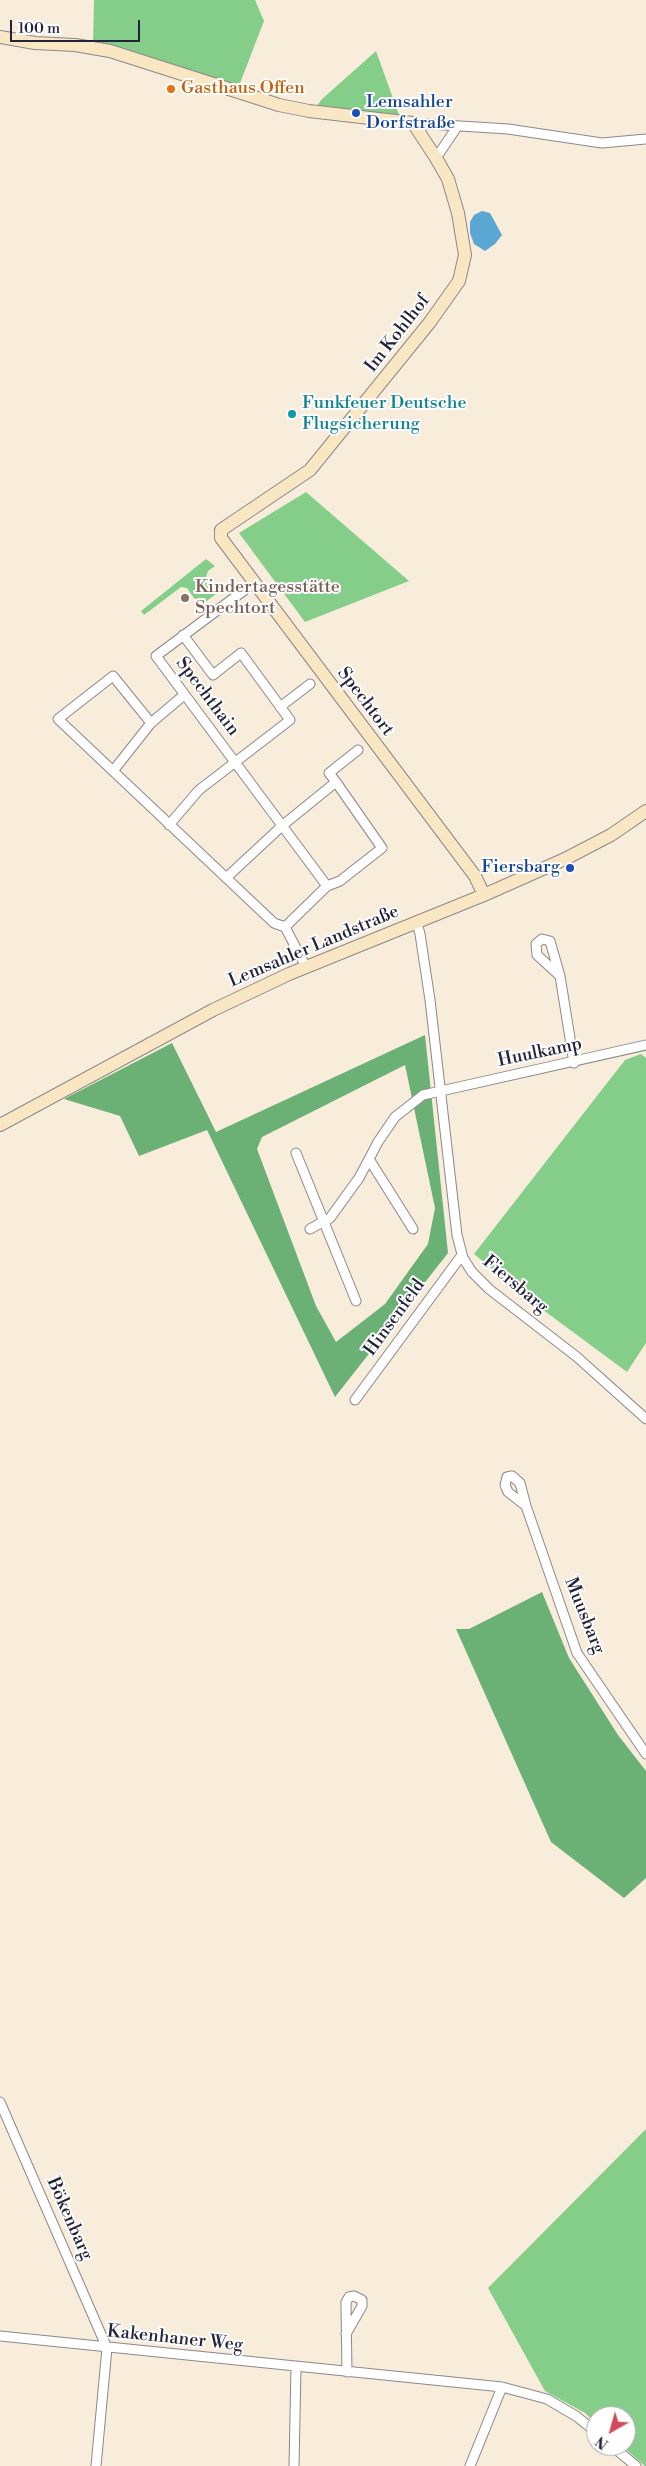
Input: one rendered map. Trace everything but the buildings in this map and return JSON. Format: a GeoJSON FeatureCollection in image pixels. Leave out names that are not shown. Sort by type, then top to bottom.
{"type":"FeatureCollection","features":[{"type":"Feature","properties":{"kind":"street"},"geometry":{"type":"LineString","coordinates":[[0,37],[34,43],[84,46],[110,51],[279,105],[309,111],[457,127],[508,128],[602,143],[646,139]]}},
{"type":"Feature","properties":{"kind":"street","name":"Im Kohlhof"},"geometry":{"type":"LineString","coordinates":[[221,530],[310,470],[430,322],[459,280],[465,255],[458,213],[448,179],[413,123]]}},
{"type":"Feature","properties":{"kind":"street"},"geometry":{"type":"LineString","coordinates":[[436,158],[440,149],[457,127]]}},
{"type":"Feature","properties":{"kind":"street","name":"Spechtort"},"geometry":{"type":"LineString","coordinates":[[221,530],[221,538],[475,876],[484,895]]}},
{"type":"Feature","properties":{"kind":"street","name":"Spechthain"},"geometry":{"type":"LineString","coordinates":[[254,583],[156,656],[327,886]]}},
{"type":"Feature","properties":{"kind":"street","name":"Spechthain"},"geometry":{"type":"LineString","coordinates":[[183,635],[213,675],[241,653],[290,720],[235,762]]}},
{"type":"Feature","properties":{"kind":"street"},"geometry":{"type":"LineString","coordinates":[[151,723],[113,676],[58,719],[274,923],[285,927],[306,967]]}},
{"type":"Feature","properties":{"kind":"street"},"geometry":{"type":"LineString","coordinates":[[280,707],[310,684]]}},
{"type":"Feature","properties":{"kind":"street"},"geometry":{"type":"LineString","coordinates":[[112,771],[151,723],[184,694]]}},
{"type":"Feature","properties":{"kind":"street"},"geometry":{"type":"LineString","coordinates":[[285,927],[327,886],[340,881],[382,848],[329,773],[358,750]]}},
{"type":"Feature","properties":{"kind":"street"},"geometry":{"type":"LineString","coordinates":[[169,825],[199,790],[235,762]]}},
{"type":"Feature","properties":{"kind":"street"},"geometry":{"type":"LineString","coordinates":[[226,878],[282,825],[336,782]]}},
{"type":"Feature","properties":{"kind":"street","name":"Lemsahler Landstraße"},"geometry":{"type":"LineString","coordinates":[[0,1124],[213,1010],[306,967],[484,895],[588,848],[646,811]]}},
{"type":"Feature","properties":{"kind":"street","name":"Fiersbarg"},"geometry":{"type":"LineString","coordinates":[[417,923],[429,991],[457,1235],[462,1256],[472,1272],[489,1289],[577,1356],[646,1419]]}},
{"type":"Feature","properties":{"kind":"street"},"geometry":{"type":"LineString","coordinates":[[560,976],[574,1062]]}},
{"type":"Feature","properties":{"kind":"street","name":"Huulkamp"},"geometry":{"type":"LineString","coordinates":[[310,1229],[324,1222],[341,1205],[395,1118],[424,1095],[646,1045]]}},
{"type":"Feature","properties":{"kind":"street"},"geometry":{"type":"LineString","coordinates":[[296,1153],[356,1301]]}},
{"type":"Feature","properties":{"kind":"street"},"geometry":{"type":"LineString","coordinates":[[369,1159],[413,1229]]}},
{"type":"Feature","properties":{"kind":"street","name":"Hinsenfeld"},"geometry":{"type":"LineString","coordinates":[[355,1400],[462,1256]]}},
{"type":"Feature","properties":{"kind":"street","name":"Muusbarg"},"geometry":{"type":"LineString","coordinates":[[526,1506],[577,1653],[646,1754]]}},
{"type":"Feature","properties":{"kind":"street","name":"Bökenbarg"},"geometry":{"type":"LineString","coordinates":[[0,2102],[107,2348]]}},
{"type":"Feature","properties":{"kind":"street"},"geometry":{"type":"LineString","coordinates":[[346,2334],[347,2372]]}},
{"type":"Feature","properties":{"kind":"street","name":"Kakenhaner Weg"},"geometry":{"type":"LineString","coordinates":[[0,2336],[502,2387],[547,2399],[586,2424]]}},
{"type":"Feature","properties":{"kind":"street"},"geometry":{"type":"LineString","coordinates":[[96,2466],[107,2348]]}},
{"type":"Feature","properties":{"kind":"street"},"geometry":{"type":"LineString","coordinates":[[294,2466],[296,2367]]}},
{"type":"Feature","properties":{"kind":"street"},"geometry":{"type":"LineString","coordinates":[[470,2466],[502,2387]]}},
{"type":"Feature","properties":{"kind":"street"},"geometry":{"type":"LineString","coordinates":[[624,2456],[636,2466]]}},
{"type":"Feature","properties":{"kind":"green space"},"geometry":{"type":"Polygon","coordinates":[[[94,0],[255,0],[264,21],[237,91],[93,47],[94,0]]]}},
{"type":"Feature","properties":{"kind":"green space"},"geometry":{"type":"Polygon","coordinates":[[[376,51],[399,115],[316,108],[321,100],[376,51]]]}},
{"type":"Feature","properties":{"kind":"green space"},"geometry":{"type":"Polygon","coordinates":[[[306,492],[409,581],[305,622],[239,533],[306,492]]]}},
{"type":"Feature","properties":{"kind":"green space"},"geometry":{"type":"Polygon","coordinates":[[[206,559],[215,566],[208,571],[205,580],[216,594],[204,603],[194,598],[187,588],[181,587],[144,615],[141,611],[206,559]]]}},
{"type":"Feature","properties":{"kind":"green space"},"geometry":{"type":"Polygon","coordinates":[[[425,1035],[448,1253],[335,1397],[207,1130],[139,1156],[120,1116],[64,1099],[172,1043],[216,1132],[425,1035]],[[405,1065],[262,1137],[257,1149],[316,1306],[336,1342],[385,1304],[428,1244],[435,1208],[405,1065]]]}},
{"type":"Feature","properties":{"kind":"green space"},"geometry":{"type":"Polygon","coordinates":[[[641,1054],[646,1058],[646,1343],[627,1372],[527,1298],[474,1254],[625,1060],[641,1054]]]}},
{"type":"Feature","properties":{"kind":"green space"},"geometry":{"type":"Polygon","coordinates":[[[542,1592],[569,1658],[618,1735],[646,1771],[646,1878],[624,1898],[551,1842],[456,1629],[469,1629],[542,1592]]]}},
{"type":"Feature","properties":{"kind":"green space"},"geometry":{"type":"Polygon","coordinates":[[[646,2129],[646,2466],[634,2456],[636,2456],[636,2406],[586,2406],[586,2414],[545,2391],[488,2288],[646,2129]]]}},
{"type":"Feature","properties":{"kind":"water"},"geometry":{"type":"Polygon","coordinates":[[[482,211],[490,213],[502,235],[495,244],[485,251],[474,244],[470,233],[470,222],[474,215],[482,211]]]}},
{"type":"Feature","properties":{"kind":"place","name":"Gasthaus Offen"},"geometry":{"type":"Point","coordinates":[171,89]}},
{"type":"Feature","properties":{"kind":"place","name":"Lemsahler Dorfstraße"},"geometry":{"type":"Point","coordinates":[356,113]}},
{"type":"Feature","properties":{"kind":"place","name":"Funkfeuer Deutsche Flugsicherung"},"geometry":{"type":"Point","coordinates":[292,414]}},
{"type":"Feature","properties":{"kind":"place","name":"Kindertagesstätte Spechtort"},"geometry":{"type":"Point","coordinates":[185,598]}},
{"type":"Feature","properties":{"kind":"place","name":"Fiersbarg"},"geometry":{"type":"Point","coordinates":[570,868]}}]}
